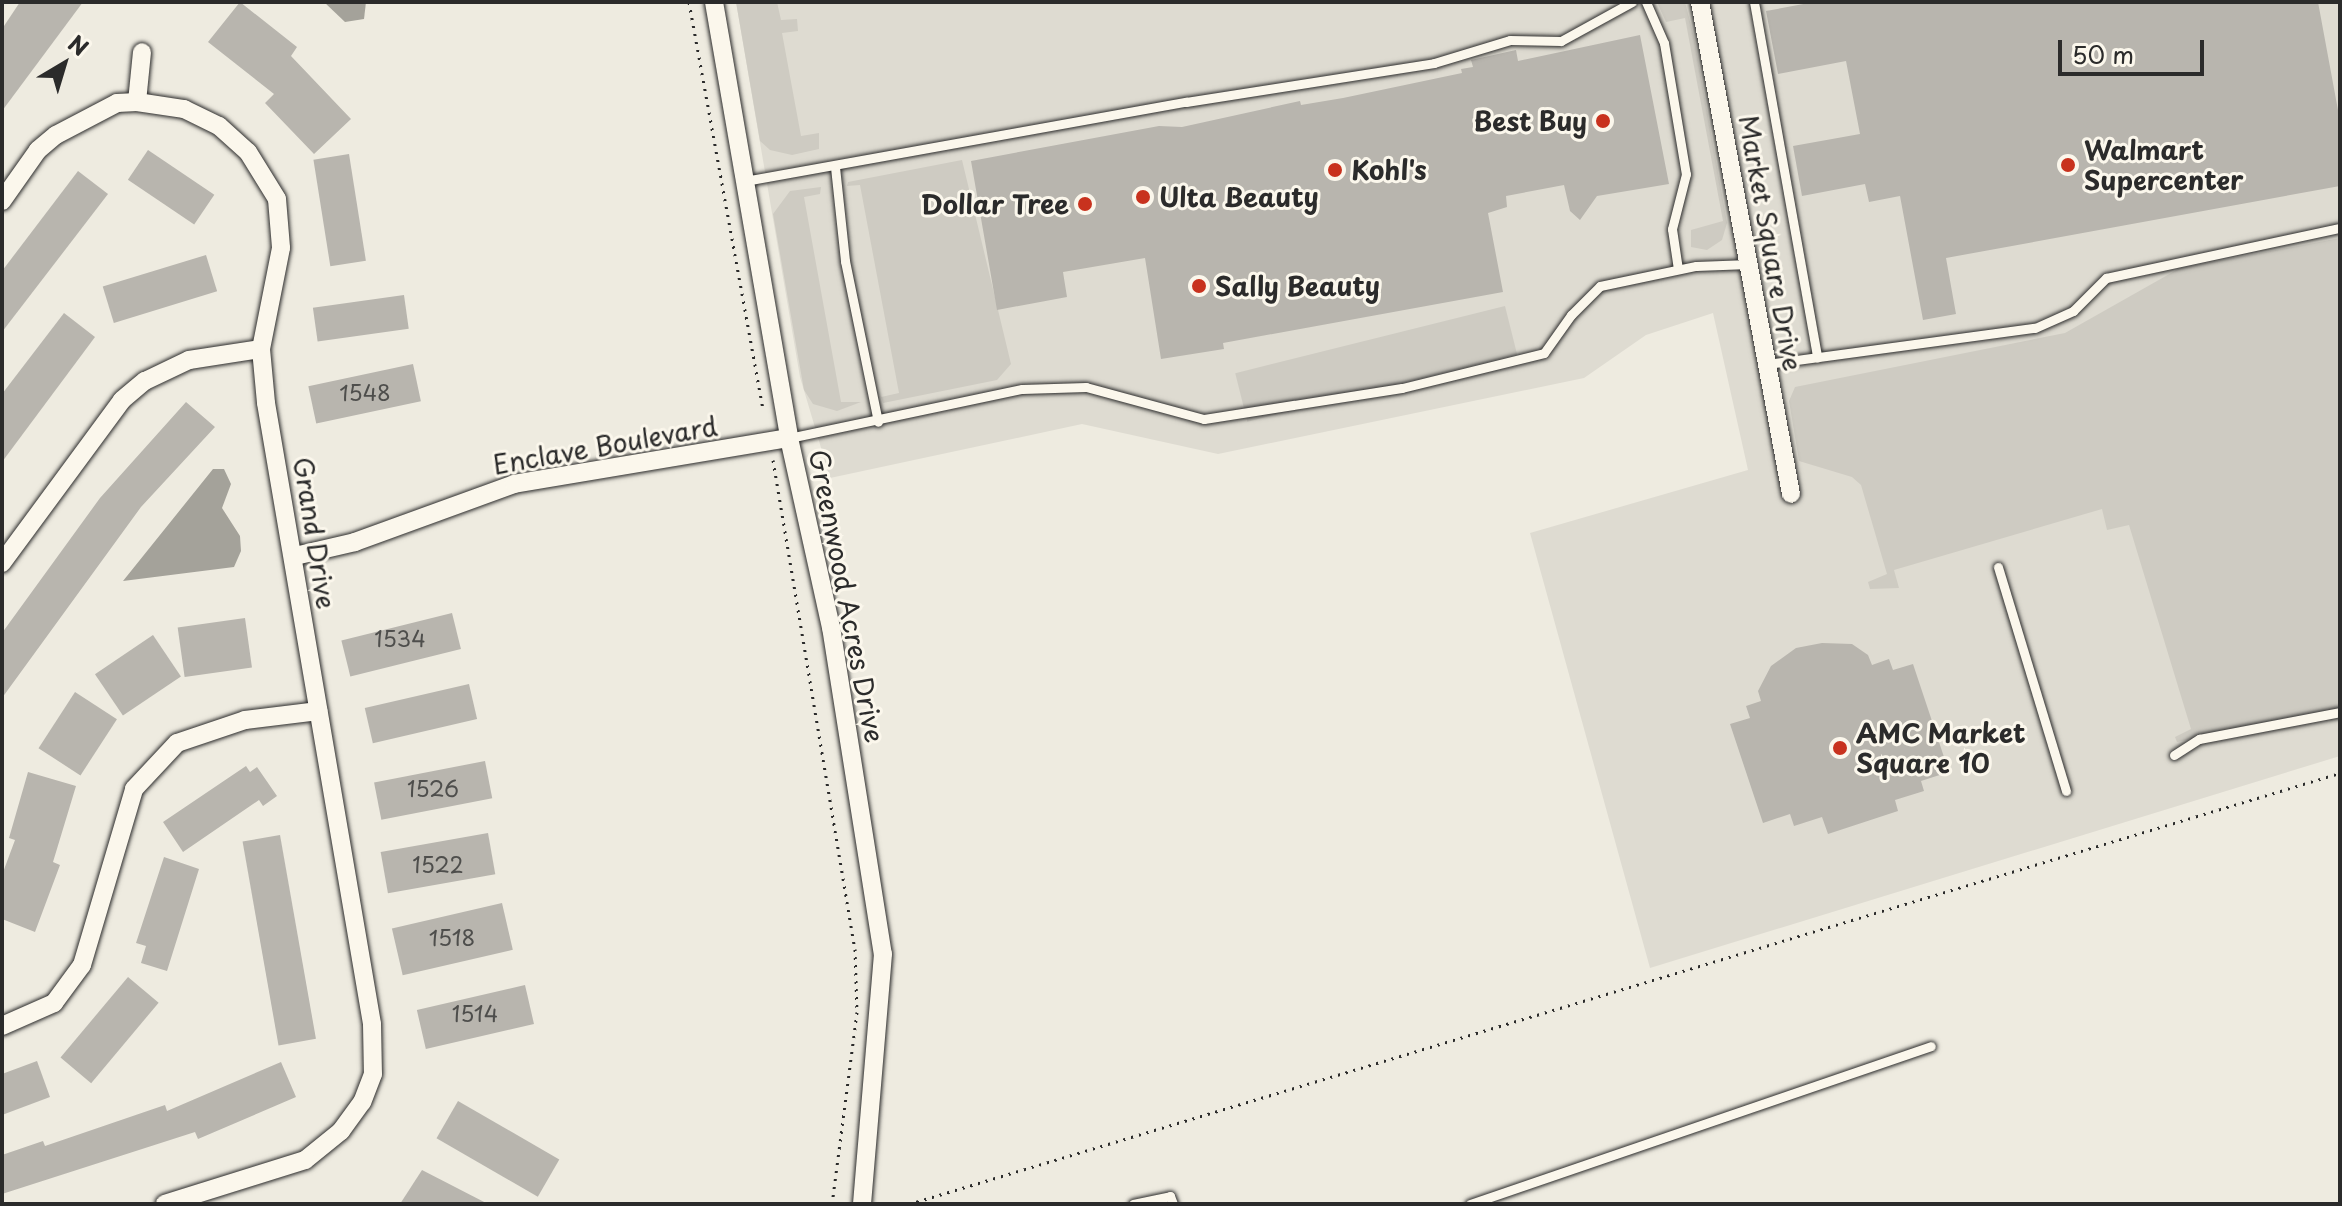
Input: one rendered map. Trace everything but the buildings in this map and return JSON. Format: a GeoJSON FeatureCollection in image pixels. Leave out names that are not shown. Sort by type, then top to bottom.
{"type":"FeatureCollection","features":[{"type":"Feature","properties":{"kind":"street","name":"Greenwood Acres Drive"},"geometry":{"type":"LineString","coordinates":[[714,2],[789,438],[831,627],[883,954],[862,1204]]}},
{"type":"Feature","properties":{"kind":"street","name":"Market Square Drive"},"geometry":{"type":"LineString","coordinates":[[1700,2],[1791,494]]}},
{"type":"Feature","properties":{"kind":"street"},"geometry":{"type":"LineString","coordinates":[[137,102],[142,52]]}},
{"type":"Feature","properties":{"kind":"street","name":"Grand Drive"},"geometry":{"type":"LineString","coordinates":[[2,201],[38,150],[79,121],[117,103],[137,102],[184,109],[219,126],[248,152],[277,199],[281,248],[261,349],[318,711],[372,1024],[373,1074],[355,1112],[341,1131],[305,1160],[165,1204]]}},
{"type":"Feature","properties":{"kind":"street"},"geometry":{"type":"LineString","coordinates":[[2,563],[122,400],[145,381],[189,360],[261,349]]}},
{"type":"Feature","properties":{"kind":"street","name":"Enclave Boulevard"},"geometry":{"type":"LineString","coordinates":[[295,556],[355,542],[514,484],[789,438]]}},
{"type":"Feature","properties":{"kind":"street"},"geometry":{"type":"LineString","coordinates":[[2,1026],[54,1003],[82,965],[134,789],[177,743],[245,720],[318,711]]}},
{"type":"Feature","properties":{"kind":"lane"},"geometry":{"type":"LineString","coordinates":[[745,181],[1186,102],[1434,63],[1510,40],[1561,41],[1632,2]]}},
{"type":"Feature","properties":{"kind":"lane"},"geometry":{"type":"LineString","coordinates":[[1646,2],[1664,43],[1686,174],[1672,229],[1678,269]]}},
{"type":"Feature","properties":{"kind":"lane"},"geometry":{"type":"LineString","coordinates":[[1754,2],[1817,357]]}},
{"type":"Feature","properties":{"kind":"lane"},"geometry":{"type":"LineString","coordinates":[[835,167],[845,261],[878,422]]}},
{"type":"Feature","properties":{"kind":"lane"},"geometry":{"type":"LineString","coordinates":[[1767,364],[2035,328],[2073,311],[2106,278],[2340,228]]}},
{"type":"Feature","properties":{"kind":"lane"},"geometry":{"type":"LineString","coordinates":[[789,438],[878,422],[1022,389],[1086,387],[1204,419],[1402,388],[1544,353],[1571,315],[1600,286],[1678,269],[1749,264]]}},
{"type":"Feature","properties":{"kind":"lane"},"geometry":{"type":"LineString","coordinates":[[1998,567],[2066,791]]}},
{"type":"Feature","properties":{"kind":"lane"},"geometry":{"type":"LineString","coordinates":[[2174,755],[2199,739],[2340,712]]}},
{"type":"Feature","properties":{"kind":"lane"},"geometry":{"type":"LineString","coordinates":[[1470,1204],[1931,1046]]}},
{"type":"Feature","properties":{"kind":"lane"},"geometry":{"type":"LineString","coordinates":[[1501,1204],[1511,1192]]}},
{"type":"Feature","properties":{"kind":"lane"},"geometry":{"type":"LineString","coordinates":[[1133,1204],[1170,1196],[1173,1204]]}},
{"type":"Feature","properties":{"kind":"path"},"geometry":{"type":"LineString","coordinates":[[689,2],[761,401]]}},
{"type":"Feature","properties":{"kind":"path"},"geometry":{"type":"LineString","coordinates":[[775,477],[855,949],[857,1012],[832,1204]]}},
{"type":"Feature","properties":{"kind":"path"},"geometry":{"type":"LineString","coordinates":[[909,1204],[2340,773]]}},
{"type":"Feature","properties":{"kind":"shaded area"},"geometry":{"type":"Polygon","coordinates":[[[324,2],[366,2],[364,19],[345,22],[324,2]]]}},
{"type":"Feature","properties":{"kind":"shaded area"},"geometry":{"type":"Polygon","coordinates":[[[736,2],[2340,2],[2340,756],[1650,968],[1530,533],[1748,470],[1713,313],[1646,335],[1584,378],[1218,454],[1082,424],[830,478],[800,377],[736,2]]]}},
{"type":"Feature","properties":{"kind":"shaded area"},"geometry":{"type":"Polygon","coordinates":[[[736,2],[777,2],[781,20],[797,19],[798,31],[782,33],[801,136],[819,133],[819,149],[792,155],[770,150],[760,141],[736,2]]]}},
{"type":"Feature","properties":{"kind":"shaded area"},"geometry":{"type":"Polygon","coordinates":[[[1657,2],[1685,2],[1694,37],[1727,223],[1722,240],[1707,250],[1691,247],[1691,230],[1723,221],[1685,18],[1666,22],[1657,2]]]}},
{"type":"Feature","properties":{"kind":"shaded area"},"geometry":{"type":"Polygon","coordinates":[[[962,160],[1011,364],[997,380],[883,403],[881,397],[899,393],[860,185],[847,186],[848,182],[962,160]]]}},
{"type":"Feature","properties":{"kind":"shaded area"},"geometry":{"type":"Polygon","coordinates":[[[821,187],[820,194],[804,197],[841,402],[861,402],[837,411],[813,404],[804,390],[773,214],[790,191],[821,187]]]}},
{"type":"Feature","properties":{"kind":"shaded area"},"geometry":{"type":"Polygon","coordinates":[[[2340,238],[2340,708],[2177,742],[2175,737],[2191,729],[2129,525],[2107,530],[2102,509],[1894,570],[1899,588],[1870,589],[1868,582],[1887,574],[1861,485],[1852,477],[1799,461],[1789,401],[1795,387],[2065,333],[2180,268],[2340,238]]]}},
{"type":"Feature","properties":{"kind":"shaded area"},"geometry":{"type":"Polygon","coordinates":[[[1505,306],[1517,355],[1247,422],[1235,373],[1505,306]]]}},
{"type":"Feature","properties":{"kind":"shaded area"},"geometry":{"type":"Polygon","coordinates":[[[213,469],[224,469],[231,484],[222,508],[240,536],[241,551],[234,567],[123,581],[213,469]]]}},
{"type":"Feature","properties":{"kind":"place","name":"Best Buy"},"geometry":{"type":"Point","coordinates":[1603,121]}},
{"type":"Feature","properties":{"kind":"place","name":"Walmart Supercenter"},"geometry":{"type":"Point","coordinates":[2068,165]}},
{"type":"Feature","properties":{"kind":"place","name":"Kohl's"},"geometry":{"type":"Point","coordinates":[1335,170]}},
{"type":"Feature","properties":{"kind":"place","name":"Ulta Beauty"},"geometry":{"type":"Point","coordinates":[1143,197]}},
{"type":"Feature","properties":{"kind":"place","name":"Dollar Tree"},"geometry":{"type":"Point","coordinates":[1085,204]}},
{"type":"Feature","properties":{"kind":"place","name":"Sally Beauty"},"geometry":{"type":"Point","coordinates":[1199,286]}},
{"type":"Feature","properties":{"kind":"place","name":"AMC Market Square 10"},"geometry":{"type":"Point","coordinates":[1840,748]}}]}
